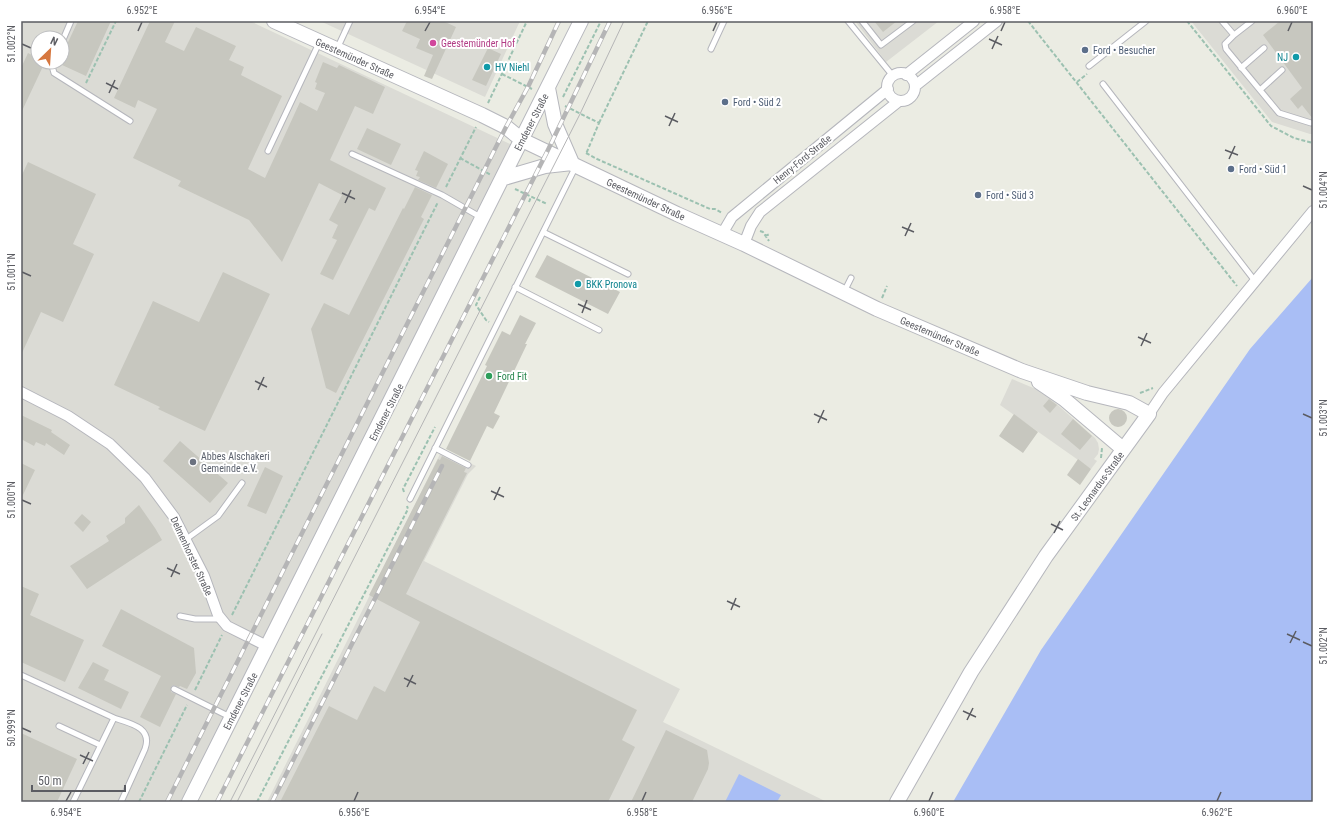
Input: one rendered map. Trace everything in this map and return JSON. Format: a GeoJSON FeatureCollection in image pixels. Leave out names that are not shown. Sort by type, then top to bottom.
{"type":"FeatureCollection","features":[{"type":"Feature","properties":{"kind":"street","name":"Geestemünder Straße"},"geometry":{"type":"LineString","coordinates":[[274,21],[482,115],[506,127],[522,140],[744,244],[844,293],[1022,371],[1087,393],[1129,403],[1149,414]]}},
{"type":"Feature","properties":{"kind":"street","name":"Emdener Straße"},"geometry":{"type":"LineString","coordinates":[[188,802],[504,178],[581,21]]}},
{"type":"Feature","properties":{"kind":"street"},"geometry":{"type":"LineString","coordinates":[[893,76],[906,74],[974,21]]}},
{"type":"Feature","properties":{"kind":"street","name":"Henry-Ford-Straße"},"geometry":{"type":"LineString","coordinates":[[744,244],[760,212],[899,101],[910,97],[914,90],[914,86],[997,21]]}},
{"type":"Feature","properties":{"kind":"street"},"geometry":{"type":"LineString","coordinates":[[906,74],[912,79],[914,86]]}},
{"type":"Feature","properties":{"kind":"street","name":"Henry-Ford-Straße"},"geometry":{"type":"LineString","coordinates":[[722,234],[732,217],[888,89],[888,82],[893,76]]}},
{"type":"Feature","properties":{"kind":"street"},"geometry":{"type":"LineString","coordinates":[[888,89],[891,97],[899,101]]}},
{"type":"Feature","properties":{"kind":"street"},"geometry":{"type":"LineString","coordinates":[[504,178],[545,166],[574,164],[555,124],[547,92]]}},
{"type":"Feature","properties":{"kind":"street","name":"St.-Leonardus-Straße"},"geometry":{"type":"LineString","coordinates":[[898,802],[980,659],[1046,556],[1163,393],[1313,212]]}},
{"type":"Feature","properties":{"kind":"street","name":"Geestemünder Straße"},"geometry":{"type":"LineString","coordinates":[[1022,371],[1064,399],[1123,449]]}},
{"type":"Feature","properties":{"kind":"street","name":"Delmenhorster Straße"},"geometry":{"type":"LineString","coordinates":[[21,392],[68,416],[110,444],[145,478],[174,517],[204,576],[218,615],[224,622]]}},
{"type":"Feature","properties":{"kind":"street"},"geometry":{"type":"LineString","coordinates":[[224,622],[268,646]]}},
{"type":"Feature","properties":{"kind":"lane"},"geometry":{"type":"LineString","coordinates":[[337,49],[350,21]]}},
{"type":"Feature","properties":{"kind":"lane"},"geometry":{"type":"LineString","coordinates":[[712,48],[724,21]]}},
{"type":"Feature","properties":{"kind":"lane"},"geometry":{"type":"LineString","coordinates":[[848,21],[893,76]]}},
{"type":"Feature","properties":{"kind":"lane"},"geometry":{"type":"LineString","coordinates":[[862,21],[881,45],[913,21]]}},
{"type":"Feature","properties":{"kind":"lane"},"geometry":{"type":"LineString","coordinates":[[1089,66],[1146,21]]}},
{"type":"Feature","properties":{"kind":"lane"},"geometry":{"type":"LineString","coordinates":[[1222,21],[1234,35]]}},
{"type":"Feature","properties":{"kind":"lane"},"geometry":{"type":"LineString","coordinates":[[1252,21],[1225,44],[1226,49],[1279,113],[1311,123]]}},
{"type":"Feature","properties":{"kind":"lane"},"geometry":{"type":"LineString","coordinates":[[268,151],[320,42]]}},
{"type":"Feature","properties":{"kind":"lane"},"geometry":{"type":"LineString","coordinates":[[1241,68],[1264,48]]}},
{"type":"Feature","properties":{"kind":"lane"},"geometry":{"type":"LineString","coordinates":[[53,70],[54,73],[82,92],[130,121]]}},
{"type":"Feature","properties":{"kind":"lane"},"geometry":{"type":"LineString","coordinates":[[1260,90],[1282,70]]}},
{"type":"Feature","properties":{"kind":"lane"},"geometry":{"type":"LineString","coordinates":[[1103,84],[1254,282]]}},
{"type":"Feature","properties":{"kind":"lane"},"geometry":{"type":"LineString","coordinates":[[352,154],[442,195],[483,218]]}},
{"type":"Feature","properties":{"kind":"lane"},"geometry":{"type":"LineString","coordinates":[[410,499],[543,232],[574,164]]}},
{"type":"Feature","properties":{"kind":"lane"},"geometry":{"type":"LineString","coordinates":[[543,232],[628,274]]}},
{"type":"Feature","properties":{"kind":"lane"},"geometry":{"type":"LineString","coordinates":[[844,293],[851,278]]}},
{"type":"Feature","properties":{"kind":"lane"},"geometry":{"type":"LineString","coordinates":[[515,287],[599,330]]}},
{"type":"Feature","properties":{"kind":"lane"},"geometry":{"type":"LineString","coordinates":[[435,448],[468,465]]}},
{"type":"Feature","properties":{"kind":"lane"},"geometry":{"type":"LineString","coordinates":[[185,540],[218,516],[242,483]]}},
{"type":"Feature","properties":{"kind":"lane"},"geometry":{"type":"LineString","coordinates":[[180,616],[224,622]]}},
{"type":"Feature","properties":{"kind":"lane"},"geometry":{"type":"LineString","coordinates":[[21,675],[114,718],[140,728],[147,737],[148,742],[121,802]]}},
{"type":"Feature","properties":{"kind":"lane"},"geometry":{"type":"LineString","coordinates":[[174,689],[231,718]]}},
{"type":"Feature","properties":{"kind":"lane"},"geometry":{"type":"LineString","coordinates":[[73,802],[114,718]]}},
{"type":"Feature","properties":{"kind":"lane"},"geometry":{"type":"LineString","coordinates":[[59,726],[100,745]]}},
{"type":"Feature","properties":{"kind":"path"},"geometry":{"type":"LineString","coordinates":[[82,92],[116,21]]}},
{"type":"Feature","properties":{"kind":"path"},"geometry":{"type":"LineString","coordinates":[[139,802],[191,697],[224,622],[442,195],[527,21]]}},
{"type":"Feature","properties":{"kind":"path"},"geometry":{"type":"LineString","coordinates":[[599,123],[560,103],[601,21]]}},
{"type":"Feature","properties":{"kind":"path"},"geometry":{"type":"LineString","coordinates":[[648,21],[586,153],[689,202],[710,209],[715,209],[732,217]]}},
{"type":"Feature","properties":{"kind":"path"},"geometry":{"type":"LineString","coordinates":[[1028,21],[1244,294]]}},
{"type":"Feature","properties":{"kind":"path"},"geometry":{"type":"LineString","coordinates":[[1187,21],[1270,127],[1294,138],[1311,142],[1313,140]]}},
{"type":"Feature","properties":{"kind":"path"},"geometry":{"type":"LineString","coordinates":[[1045,50],[1048,47]]}},
{"type":"Feature","properties":{"kind":"path"},"geometry":{"type":"LineString","coordinates":[[502,74],[547,92]]}},
{"type":"Feature","properties":{"kind":"path"},"geometry":{"type":"LineString","coordinates":[[1234,86],[1237,83]]}},
{"type":"Feature","properties":{"kind":"path"},"geometry":{"type":"LineString","coordinates":[[1080,94],[1084,91]]}},
{"type":"Feature","properties":{"kind":"path"},"geometry":{"type":"LineString","coordinates":[[1098,117],[1102,114]]}},
{"type":"Feature","properties":{"kind":"path"},"geometry":{"type":"LineString","coordinates":[[1116,140],[1120,137]]}},
{"type":"Feature","properties":{"kind":"path"},"geometry":{"type":"LineString","coordinates":[[529,202],[531,197]]}},
{"type":"Feature","properties":{"kind":"path"},"geometry":{"type":"LineString","coordinates":[[1169,206],[1173,204]]}},
{"type":"Feature","properties":{"kind":"path"},"geometry":{"type":"LineString","coordinates":[[752,226],[763,232],[770,244]]}},
{"type":"Feature","properties":{"kind":"path"},"geometry":{"type":"LineString","coordinates":[[765,236],[770,234]]}},
{"type":"Feature","properties":{"kind":"path"},"geometry":{"type":"LineString","coordinates":[[875,295],[882,298]]}},
{"type":"Feature","properties":{"kind":"path"},"geometry":{"type":"LineString","coordinates":[[480,297],[476,305],[486,320],[490,322]]}},
{"type":"Feature","properties":{"kind":"path"},"geometry":{"type":"LineString","coordinates":[[1133,392],[1141,393],[1154,387]]}},
{"type":"Feature","properties":{"kind":"shaded area"},"geometry":{"type":"Polygon","coordinates":[[[21,21],[250,21],[512,145],[192,802],[21,802],[21,21]]]}},
{"type":"Feature","properties":{"kind":"shaded area"},"geometry":{"type":"Polygon","coordinates":[[[320,21],[520,21],[485,97],[320,21]]]}},
{"type":"Feature","properties":{"kind":"shaded area"},"geometry":{"type":"Polygon","coordinates":[[[855,21],[939,21],[886,62],[855,21]]]}},
{"type":"Feature","properties":{"kind":"shaded area"},"geometry":{"type":"Polygon","coordinates":[[[1191,21],[1313,21],[1313,134],[1272,122],[1191,21]]]}},
{"type":"Feature","properties":{"kind":"shaded area"},"geometry":{"type":"Polygon","coordinates":[[[1012,379],[1043,392],[1095,438],[1099,449],[1098,454],[1094,459],[1097,461],[1091,469],[1000,405],[1012,379]]]}},
{"type":"Feature","properties":{"kind":"shaded area"},"geometry":{"type":"Polygon","coordinates":[[[442,450],[476,466],[468,474],[424,561],[680,689],[663,722],[827,802],[267,802],[442,450]]]}},
{"type":"Feature","properties":{"kind":"water"},"geometry":{"type":"Polygon","coordinates":[[[1313,277],[1313,802],[953,802],[1041,650],[1250,349],[1313,277]]]}},
{"type":"Feature","properties":{"kind":"water"},"geometry":{"type":"Polygon","coordinates":[[[739,774],[781,795],[777,802],[725,802],[739,774]]]}},
{"type":"Feature","properties":{"kind":"building"},"geometry":{"type":"Polygon","coordinates":[[[78,21],[111,21],[86,76],[70,69],[70,38],[78,21]]]}},
{"type":"Feature","properties":{"kind":"building"},"geometry":{"type":"Polygon","coordinates":[[[150,21],[175,21],[165,42],[184,51],[196,27],[236,46],[229,60],[244,67],[241,75],[282,96],[248,169],[265,178],[300,102],[317,111],[325,93],[315,89],[317,83],[315,82],[323,62],[337,68],[339,65],[385,87],[373,114],[355,106],[330,160],[386,188],[375,211],[369,208],[333,280],[320,274],[337,240],[332,238],[338,225],[329,220],[342,195],[319,183],[282,262],[249,220],[178,186],[181,181],[133,158],[157,109],[138,100],[135,108],[114,98],[150,21]]]}},
{"type":"Feature","properties":{"kind":"building","name":"Geestemünder Hof"},"geometry":{"type":"Polygon","coordinates":[[[407,21],[443,21],[456,27],[432,79],[424,76],[433,55],[416,48],[420,39],[402,31],[407,21]]]}},
{"type":"Feature","properties":{"kind":"building"},"geometry":{"type":"Polygon","coordinates":[[[874,21],[897,21],[883,32],[874,21]]]}},
{"type":"Feature","properties":{"kind":"building","name":"NJ"},"geometry":{"type":"Polygon","coordinates":[[[1280,21],[1313,21],[1313,119],[1302,105],[1298,109],[1290,99],[1302,88],[1263,35],[1280,21]]]}},
{"type":"Feature","properties":{"kind":"building","name":"HV Niehl"},"geometry":{"type":"Polygon","coordinates":[[[488,48],[501,54],[486,86],[472,80],[488,48]]]}},
{"type":"Feature","properties":{"kind":"building"},"geometry":{"type":"Polygon","coordinates":[[[28,53],[30,54],[30,70],[41,70],[21,113],[21,68],[28,53]]]}},
{"type":"Feature","properties":{"kind":"building"},"geometry":{"type":"Polygon","coordinates":[[[367,128],[401,144],[391,165],[357,149],[367,128]]]}},
{"type":"Feature","properties":{"kind":"building"},"geometry":{"type":"Polygon","coordinates":[[[424,151],[448,164],[436,188],[418,180],[420,177],[416,176],[418,171],[415,170],[424,151]]]}},
{"type":"Feature","properties":{"kind":"building"},"geometry":{"type":"Polygon","coordinates":[[[28,162],[96,194],[73,244],[94,254],[63,322],[41,312],[21,355],[21,177],[28,162]]]}},
{"type":"Feature","properties":{"kind":"building"},"geometry":{"type":"Polygon","coordinates":[[[415,187],[432,195],[421,217],[424,219],[336,393],[326,388],[311,329],[324,303],[349,315],[415,187]]]}},
{"type":"Feature","properties":{"kind":"building","name":"BKK Pronova"},"geometry":{"type":"Polygon","coordinates":[[[547,255],[620,292],[608,314],[535,277],[547,255]]]}},
{"type":"Feature","properties":{"kind":"building"},"geometry":{"type":"Polygon","coordinates":[[[223,272],[270,294],[205,431],[158,409],[160,407],[114,385],[153,301],[199,322],[223,272]]]}},
{"type":"Feature","properties":{"kind":"building"},"geometry":{"type":"Polygon","coordinates":[[[520,315],[536,323],[494,413],[500,416],[493,429],[487,426],[470,461],[446,449],[487,366],[485,365],[502,331],[510,335],[520,315]]]}},
{"type":"Feature","properties":{"kind":"building"},"geometry":{"type":"Polygon","coordinates":[[[1049,399],[1057,405],[1050,413],[1043,406],[1049,399]]]}},
{"type":"Feature","properties":{"kind":"building"},"geometry":{"type":"Polygon","coordinates":[[[1118,409],[1124,412],[1127,418],[1124,424],[1118,427],[1112,424],[1109,418],[1112,412],[1118,409]]]}},
{"type":"Feature","properties":{"kind":"building"},"geometry":{"type":"Polygon","coordinates":[[[1014,414],[1038,432],[1023,453],[999,436],[1014,414]]]}},
{"type":"Feature","properties":{"kind":"building"},"geometry":{"type":"Polygon","coordinates":[[[21,415],[52,430],[51,432],[70,445],[64,455],[46,443],[45,446],[36,442],[34,446],[21,439],[21,415]]]}},
{"type":"Feature","properties":{"kind":"building"},"geometry":{"type":"Polygon","coordinates":[[[1073,419],[1092,436],[1080,450],[1061,434],[1073,419]]]}},
{"type":"Feature","properties":{"kind":"building"},"geometry":{"type":"Polygon","coordinates":[[[180,441],[228,483],[210,503],[163,461],[180,441]]]}},
{"type":"Feature","properties":{"kind":"building"},"geometry":{"type":"Polygon","coordinates":[[[442,456],[466,468],[464,472],[467,473],[406,594],[637,710],[622,740],[635,747],[608,802],[280,802],[329,706],[357,720],[374,686],[385,692],[420,622],[369,595],[438,459],[440,460],[442,456]]]}},
{"type":"Feature","properties":{"kind":"building"},"geometry":{"type":"Polygon","coordinates":[[[1078,459],[1091,469],[1080,485],[1067,475],[1078,459]]]}},
{"type":"Feature","properties":{"kind":"building"},"geometry":{"type":"Polygon","coordinates":[[[21,463],[35,470],[21,499],[21,463]]]}},
{"type":"Feature","properties":{"kind":"building"},"geometry":{"type":"Polygon","coordinates":[[[265,467],[283,476],[266,514],[247,506],[265,467]]]}},
{"type":"Feature","properties":{"kind":"building"},"geometry":{"type":"Polygon","coordinates":[[[139,505],[162,540],[87,589],[70,566],[109,541],[106,536],[125,523],[125,518],[139,505]]]}},
{"type":"Feature","properties":{"kind":"building"},"geometry":{"type":"Polygon","coordinates":[[[82,514],[91,522],[83,532],[74,523],[82,514]]]}},
{"type":"Feature","properties":{"kind":"building"},"geometry":{"type":"Polygon","coordinates":[[[21,586],[39,594],[30,615],[84,640],[65,682],[21,662],[21,586]]]}},
{"type":"Feature","properties":{"kind":"building"},"geometry":{"type":"Polygon","coordinates":[[[121,609],[194,648],[196,673],[187,689],[173,685],[171,687],[171,692],[176,694],[160,727],[140,717],[161,676],[102,646],[121,609]]]}},
{"type":"Feature","properties":{"kind":"building"},"geometry":{"type":"Polygon","coordinates":[[[93,662],[109,670],[104,680],[129,692],[121,709],[78,688],[93,662]]]}},
{"type":"Feature","properties":{"kind":"building"},"geometry":{"type":"Polygon","coordinates":[[[666,730],[707,750],[709,763],[708,769],[692,802],[631,802],[666,730]]]}},
{"type":"Feature","properties":{"kind":"building"},"geometry":{"type":"Polygon","coordinates":[[[21,733],[77,759],[57,802],[21,802],[21,733]]]}},
{"type":"Feature","properties":{"kind":"tram line"},"geometry":{"type":"LineString","coordinates":[[230,802],[580,114],[624,21]]}},
{"type":"Feature","properties":{"kind":"tram line"},"geometry":{"type":"LineString","coordinates":[[237,802],[322,634]]}},
{"type":"Feature","properties":{"kind":"railway"},"geometry":{"type":"LineString","coordinates":[[167,802],[506,127],[528,87],[559,21]]}},
{"type":"Feature","properties":{"kind":"railway"},"geometry":{"type":"LineString","coordinates":[[217,802],[547,152],[610,21]]}},
{"type":"Feature","properties":{"kind":"railway"},"geometry":{"type":"LineString","coordinates":[[272,802],[442,466]]}},
{"type":"Feature","properties":{"kind":"place","name":"Geestemünder Hof"},"geometry":{"type":"Point","coordinates":[433,43]}},
{"type":"Feature","properties":{"kind":"place","name":"Ford • Besucher"},"geometry":{"type":"Point","coordinates":[1085,50]}},
{"type":"Feature","properties":{"kind":"place","name":"NJ"},"geometry":{"type":"Point","coordinates":[1296,57]}},
{"type":"Feature","properties":{"kind":"place","name":"HV Niehl"},"geometry":{"type":"Point","coordinates":[487,67]}},
{"type":"Feature","properties":{"kind":"place","name":"Ford • Süd 2"},"geometry":{"type":"Point","coordinates":[725,102]}},
{"type":"Feature","properties":{"kind":"place","name":"Ford • Süd 1"},"geometry":{"type":"Point","coordinates":[1231,169]}},
{"type":"Feature","properties":{"kind":"place","name":"Ford • Süd 3"},"geometry":{"type":"Point","coordinates":[978,195]}},
{"type":"Feature","properties":{"kind":"place","name":"BKK Pronova"},"geometry":{"type":"Point","coordinates":[578,284]}},
{"type":"Feature","properties":{"kind":"place","name":"Ford Fit"},"geometry":{"type":"Point","coordinates":[489,376]}},
{"type":"Feature","properties":{"kind":"place","name":"Abbes Alschakeri Gemeinde e.V."},"geometry":{"type":"Point","coordinates":[193,462]}}]}
